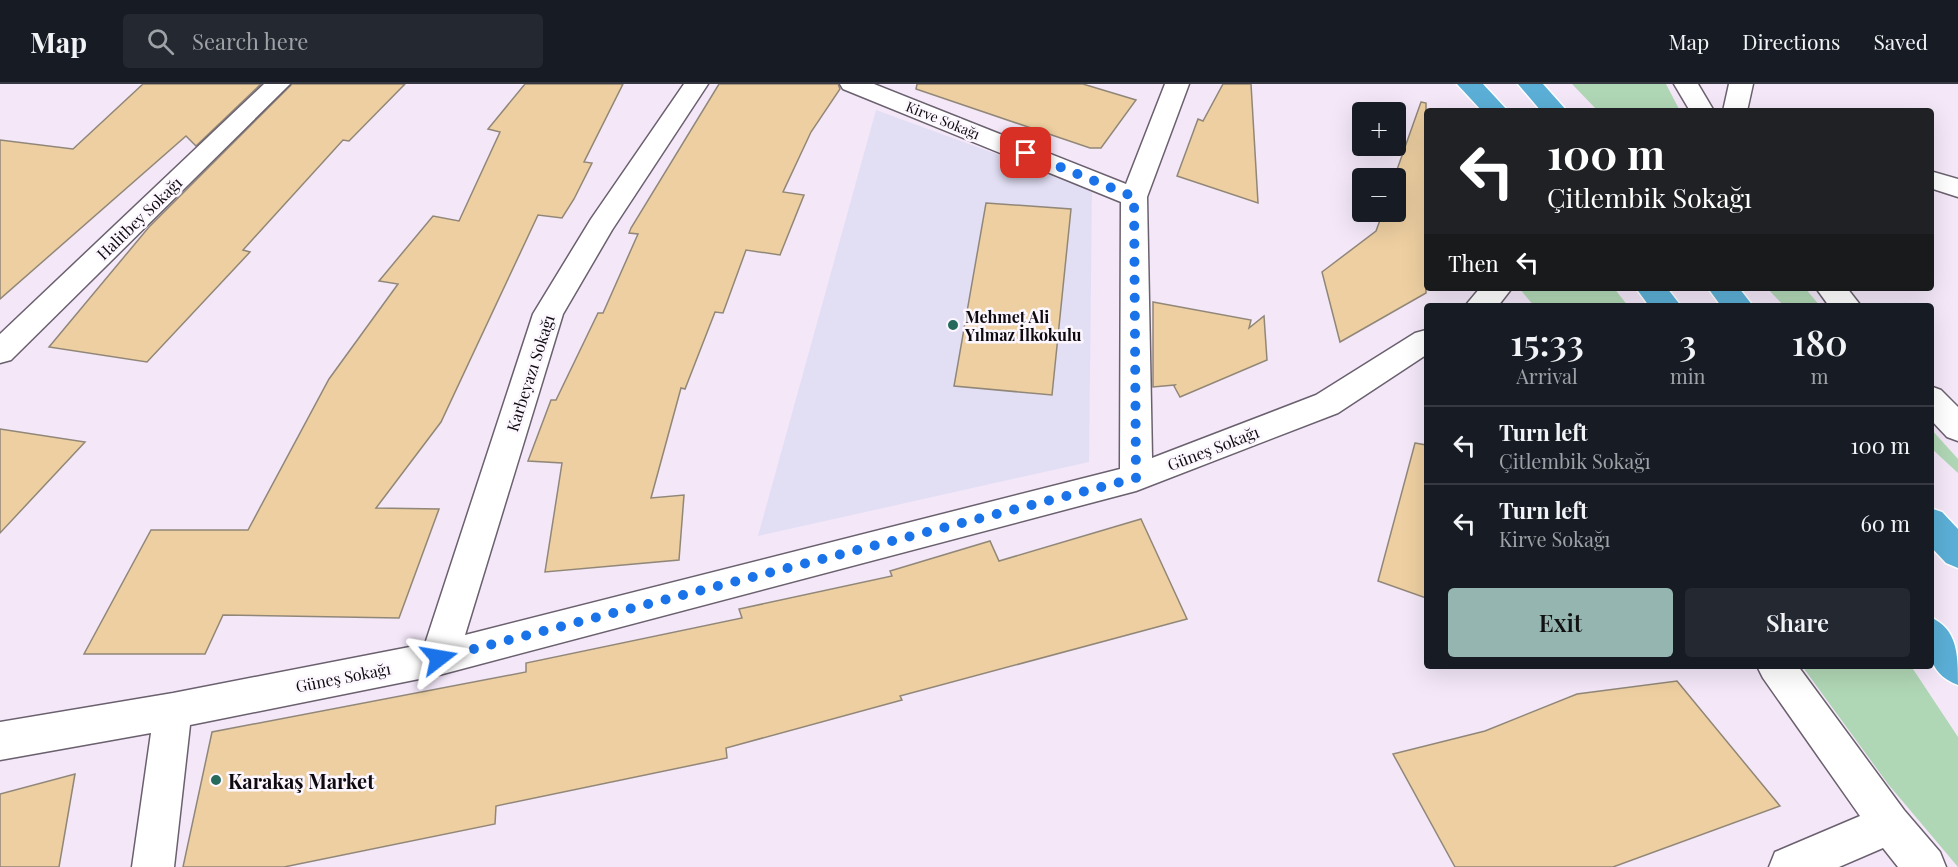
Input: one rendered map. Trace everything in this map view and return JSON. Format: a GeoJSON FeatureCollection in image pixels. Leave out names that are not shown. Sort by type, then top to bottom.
{"type":"FeatureCollection","features":[{"type":"Feature","properties":{"kind":"highway"},"geometry":{"type":"LineString","coordinates":[[1469,84],[1493,108]]}},
{"type":"Feature","properties":{"kind":"highway"},"geometry":{"type":"LineString","coordinates":[[1530,84],[1552,108]]}},
{"type":"Feature","properties":{"kind":"highway"},"geometry":{"type":"LineString","coordinates":[[1653,291],[1663,303]]}},
{"type":"Feature","properties":{"kind":"highway"},"geometry":{"type":"LineString","coordinates":[[1725,291],[1735,303]]}},
{"type":"Feature","properties":{"kind":"highway"},"geometry":{"type":"LineString","coordinates":[[1934,526],[1958,552]]}},
{"type":"Feature","properties":{"kind":"highway"},"geometry":{"type":"LineString","coordinates":[[1934,638],[1958,668]]}},
{"type":"Feature","properties":{"kind":"street","name":"Halitbey Sokağı"},"geometry":{"type":"LineString","coordinates":[[0,352],[278,84]]}},
{"type":"Feature","properties":{"kind":"street","name":"Karbeyazı Sokağı"},"geometry":{"type":"LineString","coordinates":[[439,658],[548,314],[601,226],[696,84]]}},
{"type":"Feature","properties":{"kind":"street","name":"Kirve Sokağı"},"geometry":{"type":"LineString","coordinates":[[852,84],[1134,197]]}},
{"type":"Feature","properties":{"kind":"street"},"geometry":{"type":"LineString","coordinates":[[1136,478],[1134,197],[1177,84]]}},
{"type":"Feature","properties":{"kind":"street"},"geometry":{"type":"LineString","coordinates":[[1686,84],[1700,108]]}},
{"type":"Feature","properties":{"kind":"street"},"geometry":{"type":"LineString","coordinates":[[1736,108],[1741,84]]}},
{"type":"Feature","properties":{"kind":"street"},"geometry":{"type":"LineString","coordinates":[[1934,180],[1958,188]]}},
{"type":"Feature","properties":{"kind":"street"},"geometry":{"type":"LineString","coordinates":[[1833,291],[1843,303]]}},
{"type":"Feature","properties":{"kind":"street","name":"Güneş Sokağı"},"geometry":{"type":"LineString","coordinates":[[0,741],[174,711],[439,658],[1136,478],[1327,404],[1424,341]]}},
{"type":"Feature","properties":{"kind":"street"},"geometry":{"type":"LineString","coordinates":[[1934,402],[1958,428]]}},
{"type":"Feature","properties":{"kind":"street"},"geometry":{"type":"LineString","coordinates":[[1778,669],[1890,824],[1925,867]]}},
{"type":"Feature","properties":{"kind":"street"},"geometry":{"type":"LineString","coordinates":[[153,867],[174,711]]}},
{"type":"Feature","properties":{"kind":"street"},"geometry":{"type":"LineString","coordinates":[[1790,867],[1890,824]]}},
{"type":"Feature","properties":{"kind":"shaded area","name":"Mehmet Ali Yılmaz İlkokulu"},"geometry":{"type":"Polygon","coordinates":[[[876,110],[1092,189],[1089,462],[758,536],[876,110]]]}},
{"type":"Feature","properties":{"kind":"green space"},"geometry":{"type":"Polygon","coordinates":[[[1572,84],[1666,84],[1678,108],[1595,108],[1572,84]]]}},
{"type":"Feature","properties":{"kind":"green space"},"geometry":{"type":"Polygon","coordinates":[[[1522,291],[1616,291],[1626,303],[1532,303],[1522,291]]]}},
{"type":"Feature","properties":{"kind":"green space"},"geometry":{"type":"Polygon","coordinates":[[[1770,291],[1808,291],[1818,303],[1781,303],[1770,291]]]}},
{"type":"Feature","properties":{"kind":"green space"},"geometry":{"type":"Polygon","coordinates":[[[1934,432],[1958,459],[1958,473],[1934,451],[1934,432]]]}},
{"type":"Feature","properties":{"kind":"green space"},"geometry":{"type":"Polygon","coordinates":[[[1804,669],[1913,669],[1958,737],[1958,867],[1888,784],[1804,669]]]}},
{"type":"Feature","properties":{"kind":"building"},"geometry":{"type":"Polygon","coordinates":[[[143,84],[261,84],[196,146],[186,136],[0,299],[0,140],[73,149],[143,84]]]}},
{"type":"Feature","properties":{"kind":"building"},"geometry":{"type":"Polygon","coordinates":[[[292,84],[405,84],[349,141],[343,140],[243,250],[250,252],[147,362],[49,347],[149,227],[292,84]]]}},
{"type":"Feature","properties":{"kind":"building"},"geometry":{"type":"Polygon","coordinates":[[[525,84],[623,84],[584,162],[592,163],[574,199],[562,218],[538,215],[441,422],[376,508],[439,509],[399,618],[223,615],[205,654],[84,654],[151,530],[248,530],[329,379],[398,284],[379,281],[433,216],[459,221],[500,132],[488,129],[525,84]]]}},
{"type":"Feature","properties":{"kind":"building"},"geometry":{"type":"Polygon","coordinates":[[[719,84],[838,84],[840,89],[811,132],[783,192],[804,195],[780,255],[746,250],[723,313],[715,312],[685,389],[681,388],[651,498],[684,495],[679,560],[545,572],[562,463],[528,461],[551,400],[556,400],[598,313],[603,313],[638,234],[629,233],[631,228],[719,84]]]}},
{"type":"Feature","properties":{"kind":"building"},"geometry":{"type":"Polygon","coordinates":[[[917,84],[1083,84],[1136,100],[1101,148],[1090,148],[916,89],[917,84]]]}},
{"type":"Feature","properties":{"kind":"building"},"geometry":{"type":"Polygon","coordinates":[[[1223,84],[1251,84],[1258,203],[1177,176],[1198,119],[1203,121],[1223,84]]]}},
{"type":"Feature","properties":{"kind":"building"},"geometry":{"type":"Polygon","coordinates":[[[1421,102],[1426,103],[1426,108],[1424,108],[1424,291],[1426,293],[1340,342],[1322,272],[1376,231],[1379,222],[1406,222],[1406,168],[1398,168],[1402,156],[1406,156],[1406,144],[1421,102]]]}},
{"type":"Feature","properties":{"kind":"building"},"geometry":{"type":"Polygon","coordinates":[[[986,203],[1071,209],[1052,395],[954,386],[986,203]]]}},
{"type":"Feature","properties":{"kind":"building"},"geometry":{"type":"Polygon","coordinates":[[[1153,302],[1251,320],[1249,328],[1264,316],[1267,360],[1180,397],[1175,385],[1153,387],[1153,302]]]}},
{"type":"Feature","properties":{"kind":"building"},"geometry":{"type":"Polygon","coordinates":[[[0,429],[85,442],[0,533],[0,429]]]}},
{"type":"Feature","properties":{"kind":"building"},"geometry":{"type":"Polygon","coordinates":[[[1415,443],[1424,445],[1424,597],[1378,581],[1415,443]]]}},
{"type":"Feature","properties":{"kind":"building"},"geometry":{"type":"Polygon","coordinates":[[[1141,519],[1187,619],[900,696],[902,700],[726,748],[727,758],[496,806],[495,824],[284,867],[183,867],[212,732],[526,672],[526,663],[742,618],[739,609],[892,576],[890,571],[990,541],[999,561],[1141,519]]]}},
{"type":"Feature","properties":{"kind":"building"},"geometry":{"type":"Polygon","coordinates":[[[1677,681],[1780,806],[1613,867],[1455,867],[1393,754],[1485,731],[1577,694],[1677,681]]]}},
{"type":"Feature","properties":{"kind":"building"},"geometry":{"type":"Polygon","coordinates":[[[75,774],[59,867],[0,867],[0,794],[75,774]]]}},
{"type":"Feature","properties":{"kind":"place","name":"Mehmet Ali Yılmaz İlkokulu"},"geometry":{"type":"Point","coordinates":[953,325]}},
{"type":"Feature","properties":{"kind":"place","name":"Karakaş Market"},"geometry":{"type":"Point","coordinates":[216,780]}},
{"type":"Feature","properties":{"kind":"route"},"geometry":{"type":"LineString","coordinates":[[439,658],[1136,478],[1134,197],[1026,153]]}}]}
